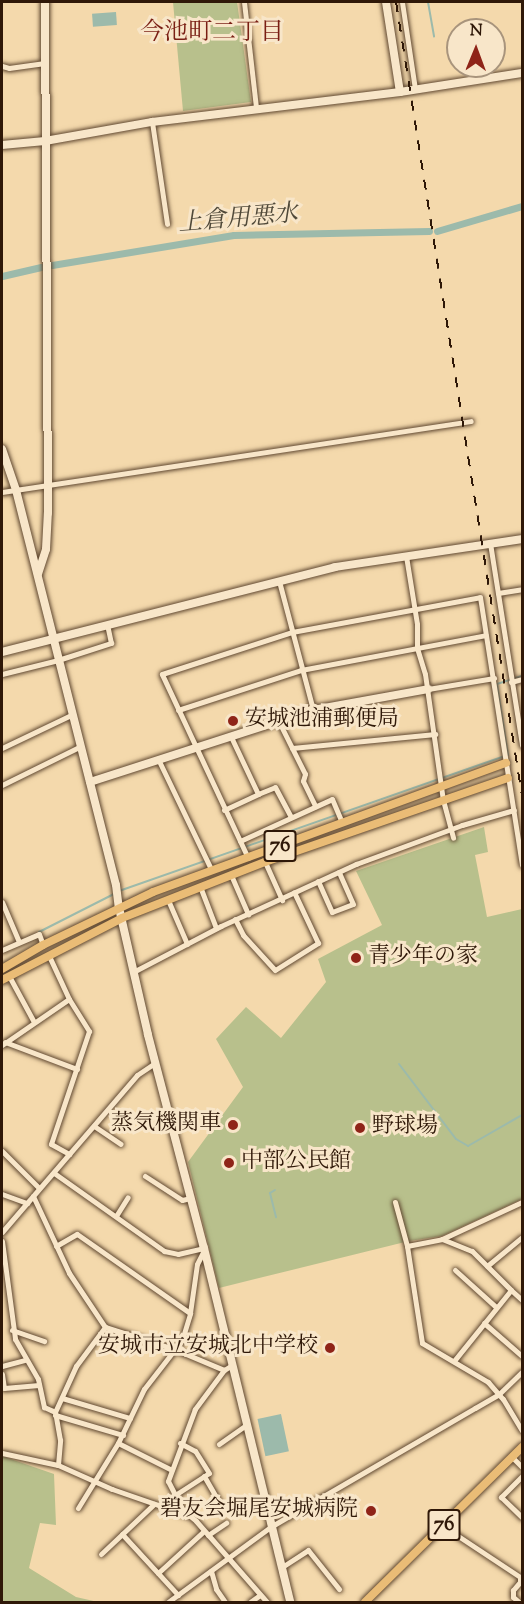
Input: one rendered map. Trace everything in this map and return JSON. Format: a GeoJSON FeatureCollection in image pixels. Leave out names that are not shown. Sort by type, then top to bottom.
{"type":"FeatureCollection","features":[{"type":"Feature","properties":{"kind":"main road","name":"76"},"geometry":{"type":"LineString","coordinates":[[2,969],[43,945],[119,908],[212,869],[248,858],[506,763]]}},
{"type":"Feature","properties":{"kind":"main road","name":"76"},"geometry":{"type":"LineString","coordinates":[[5,978],[122,918],[201,889],[265,862],[508,778]]}},
{"type":"Feature","properties":{"kind":"main road","name":"76"},"geometry":{"type":"LineString","coordinates":[[365,1602],[522,1447]]}},
{"type":"Feature","properties":{"kind":"street"},"geometry":{"type":"LineString","coordinates":[[38,575],[46,549],[48,484],[45,2]]}},
{"type":"Feature","properties":{"kind":"street"},"geometry":{"type":"LineString","coordinates":[[244,2],[256,108]]}},
{"type":"Feature","properties":{"kind":"street"},"geometry":{"type":"LineString","coordinates":[[386,2],[400,92]]}},
{"type":"Feature","properties":{"kind":"street"},"geometry":{"type":"LineString","coordinates":[[402,2],[416,89]]}},
{"type":"Feature","properties":{"kind":"street"},"geometry":{"type":"LineString","coordinates":[[2,66],[9,68],[45,63]]}},
{"type":"Feature","properties":{"kind":"street"},"geometry":{"type":"LineString","coordinates":[[2,145],[45,141],[152,122],[400,92],[522,73]]}},
{"type":"Feature","properties":{"kind":"street"},"geometry":{"type":"LineString","coordinates":[[152,122],[167,224]]}},
{"type":"Feature","properties":{"kind":"street"},"geometry":{"type":"LineString","coordinates":[[2,492],[471,421]]}},
{"type":"Feature","properties":{"kind":"street"},"geometry":{"type":"LineString","coordinates":[[2,449],[16,490],[79,747],[116,885],[119,908],[155,1062],[204,1248],[290,1602]]}},
{"type":"Feature","properties":{"kind":"street"},"geometry":{"type":"LineString","coordinates":[[2,652],[335,567],[522,539]]}},
{"type":"Feature","properties":{"kind":"street"},"geometry":{"type":"LineString","coordinates":[[490,543],[522,745]]}},
{"type":"Feature","properties":{"kind":"street"},"geometry":{"type":"LineString","coordinates":[[406,556],[415,608],[417,648],[428,689],[448,830],[453,838]]}},
{"type":"Feature","properties":{"kind":"street"},"geometry":{"type":"LineString","coordinates":[[279,581],[313,710]]}},
{"type":"Feature","properties":{"kind":"street"},"geometry":{"type":"LineString","coordinates":[[498,593],[522,589]]}},
{"type":"Feature","properties":{"kind":"street"},"geometry":{"type":"LineString","coordinates":[[248,858],[162,674],[291,632],[480,597],[522,865]]}},
{"type":"Feature","properties":{"kind":"street"},"geometry":{"type":"LineString","coordinates":[[2,674],[58,660],[111,643],[107,624]]}},
{"type":"Feature","properties":{"kind":"street"},"geometry":{"type":"LineString","coordinates":[[178,710],[301,670],[486,635]]}},
{"type":"Feature","properties":{"kind":"street"},"geometry":{"type":"LineString","coordinates":[[90,782],[313,710],[494,678]]}},
{"type":"Feature","properties":{"kind":"street"},"geometry":{"type":"LineString","coordinates":[[512,682],[522,679]]}},
{"type":"Feature","properties":{"kind":"street"},"geometry":{"type":"LineString","coordinates":[[2,747],[71,715]]}},
{"type":"Feature","properties":{"kind":"street"},"geometry":{"type":"LineString","coordinates":[[279,722],[305,774],[303,781],[315,806]]}},
{"type":"Feature","properties":{"kind":"street"},"geometry":{"type":"LineString","coordinates":[[292,748],[435,734]]}},
{"type":"Feature","properties":{"kind":"street"},"geometry":{"type":"LineString","coordinates":[[231,737],[258,794]]}},
{"type":"Feature","properties":{"kind":"street"},"geometry":{"type":"LineString","coordinates":[[2,785],[79,747]]}},
{"type":"Feature","properties":{"kind":"street"},"geometry":{"type":"LineString","coordinates":[[159,761],[212,869]]}},
{"type":"Feature","properties":{"kind":"street"},"geometry":{"type":"LineString","coordinates":[[224,810],[275,787],[291,817]]}},
{"type":"Feature","properties":{"kind":"street"},"geometry":{"type":"LineString","coordinates":[[240,841],[332,799],[342,822]]}},
{"type":"Feature","properties":{"kind":"street"},"geometry":{"type":"LineString","coordinates":[[135,971],[216,928],[282,900],[294,892],[339,872],[366,864],[448,830],[514,810]]}},
{"type":"Feature","properties":{"kind":"street"},"geometry":{"type":"LineString","coordinates":[[265,862],[282,900]]}},
{"type":"Feature","properties":{"kind":"street"},"geometry":{"type":"LineString","coordinates":[[318,881],[332,912],[353,904],[339,872]]}},
{"type":"Feature","properties":{"kind":"street"},"geometry":{"type":"LineString","coordinates":[[231,875],[248,914]]}},
{"type":"Feature","properties":{"kind":"street"},"geometry":{"type":"LineString","coordinates":[[201,889],[216,928]]}},
{"type":"Feature","properties":{"kind":"street"},"geometry":{"type":"LineString","coordinates":[[235,919],[243,935],[276,970],[318,943],[294,892]]}},
{"type":"Feature","properties":{"kind":"street"},"geometry":{"type":"LineString","coordinates":[[168,900],[187,944]]}},
{"type":"Feature","properties":{"kind":"street"},"geometry":{"type":"LineString","coordinates":[[2,902],[19,942]]}},
{"type":"Feature","properties":{"kind":"street"},"geometry":{"type":"LineString","coordinates":[[2,950],[39,934],[43,945]]}},
{"type":"Feature","properties":{"kind":"street"},"geometry":{"type":"LineString","coordinates":[[49,956],[69,999],[89,1031],[51,1144],[69,1154]]}},
{"type":"Feature","properties":{"kind":"street"},"geometry":{"type":"LineString","coordinates":[[5,978],[34,1022]]}},
{"type":"Feature","properties":{"kind":"street"},"geometry":{"type":"LineString","coordinates":[[3,1044],[69,999]]}},
{"type":"Feature","properties":{"kind":"street"},"geometry":{"type":"LineString","coordinates":[[3,1044],[76,1069]]}},
{"type":"Feature","properties":{"kind":"street"},"geometry":{"type":"LineString","coordinates":[[2,1232],[137,1075],[155,1062]]}},
{"type":"Feature","properties":{"kind":"street"},"geometry":{"type":"LineString","coordinates":[[94,1126],[121,1144]]}},
{"type":"Feature","properties":{"kind":"street"},"geometry":{"type":"LineString","coordinates":[[2,1151],[39,1188]]}},
{"type":"Feature","properties":{"kind":"street"},"geometry":{"type":"LineString","coordinates":[[54,1173],[164,1251],[178,1254],[204,1248]]}},
{"type":"Feature","properties":{"kind":"street"},"geometry":{"type":"LineString","coordinates":[[145,1176],[182,1200],[190,1198]]}},
{"type":"Feature","properties":{"kind":"street"},"geometry":{"type":"LineString","coordinates":[[2,1194],[27,1203]]}},
{"type":"Feature","properties":{"kind":"street"},"geometry":{"type":"LineString","coordinates":[[33,1196],[69,1273],[105,1327],[174,1349],[224,1370]]}},
{"type":"Feature","properties":{"kind":"street"},"geometry":{"type":"LineString","coordinates":[[116,1216],[128,1197]]}},
{"type":"Feature","properties":{"kind":"street"},"geometry":{"type":"LineString","coordinates":[[395,1202],[407,1246],[422,1343],[488,1382],[499,1394],[522,1431]]}},
{"type":"Feature","properties":{"kind":"street"},"geometry":{"type":"LineString","coordinates":[[407,1246],[442,1239],[522,1202]]}},
{"type":"Feature","properties":{"kind":"street"},"geometry":{"type":"LineString","coordinates":[[57,1246],[77,1234],[190,1312]]}},
{"type":"Feature","properties":{"kind":"street"},"geometry":{"type":"LineString","coordinates":[[487,1266],[522,1237]]}},
{"type":"Feature","properties":{"kind":"street"},"geometry":{"type":"LineString","coordinates":[[442,1239],[472,1251],[522,1300]]}},
{"type":"Feature","properties":{"kind":"street"},"geometry":{"type":"LineString","coordinates":[[2,1241],[12,1330],[24,1360],[33,1370],[44,1407],[55,1414],[123,1435]]}},
{"type":"Feature","properties":{"kind":"street"},"geometry":{"type":"LineString","coordinates":[[78,1508],[123,1435],[144,1389],[185,1333],[197,1264],[204,1248]]}},
{"type":"Feature","properties":{"kind":"street"},"geometry":{"type":"LineString","coordinates":[[455,1270],[496,1307]]}},
{"type":"Feature","properties":{"kind":"street"},"geometry":{"type":"LineString","coordinates":[[454,1361],[511,1290]]}},
{"type":"Feature","properties":{"kind":"street"},"geometry":{"type":"LineString","coordinates":[[484,1323],[522,1356]]}},
{"type":"Feature","properties":{"kind":"street"},"geometry":{"type":"LineString","coordinates":[[58,1465],[60,1440],[55,1414],[76,1366],[105,1327]]}},
{"type":"Feature","properties":{"kind":"street"},"geometry":{"type":"LineString","coordinates":[[12,1330],[44,1341]]}},
{"type":"Feature","properties":{"kind":"street"},"geometry":{"type":"LineString","coordinates":[[2,1366],[24,1360]]}},
{"type":"Feature","properties":{"kind":"street"},"geometry":{"type":"LineString","coordinates":[[232,1365],[224,1370],[195,1409],[170,1469],[168,1481],[188,1515],[267,1602]]}},
{"type":"Feature","properties":{"kind":"street"},"geometry":{"type":"LineString","coordinates":[[168,1602],[177,1598],[272,1526],[499,1394],[522,1372]]}},
{"type":"Feature","properties":{"kind":"street"},"geometry":{"type":"LineString","coordinates":[[2,1374],[4,1388],[39,1385]]}},
{"type":"Feature","properties":{"kind":"street"},"geometry":{"type":"LineString","coordinates":[[62,1398],[130,1418]]}},
{"type":"Feature","properties":{"kind":"street"},"geometry":{"type":"LineString","coordinates":[[219,1444],[246,1425]]}},
{"type":"Feature","properties":{"kind":"street"},"geometry":{"type":"LineString","coordinates":[[118,1443],[170,1469]]}},
{"type":"Feature","properties":{"kind":"street"},"geometry":{"type":"LineString","coordinates":[[175,1495],[209,1473],[195,1451],[180,1443]]}},
{"type":"Feature","properties":{"kind":"street"},"geometry":{"type":"LineString","coordinates":[[2,1453],[58,1465],[96,1482],[188,1515]]}},
{"type":"Feature","properties":{"kind":"street"},"geometry":{"type":"LineString","coordinates":[[512,1457],[522,1467]]}},
{"type":"Feature","properties":{"kind":"street"},"geometry":{"type":"LineString","coordinates":[[204,1476],[219,1502]]}},
{"type":"Feature","properties":{"kind":"street"},"geometry":{"type":"LineString","coordinates":[[522,1476],[501,1497],[522,1517]]}},
{"type":"Feature","properties":{"kind":"street"},"geometry":{"type":"LineString","coordinates":[[101,1554],[154,1504]]}},
{"type":"Feature","properties":{"kind":"street"},"geometry":{"type":"LineString","coordinates":[[158,1573],[206,1533],[226,1523]]}},
{"type":"Feature","properties":{"kind":"street"},"geometry":{"type":"LineString","coordinates":[[443,1526],[520,1577],[520,1582],[513,1590],[513,1597],[519,1602]]}},
{"type":"Feature","properties":{"kind":"street"},"geometry":{"type":"LineString","coordinates":[[122,1534],[158,1573],[177,1598]]}},
{"type":"Feature","properties":{"kind":"street"},"geometry":{"type":"LineString","coordinates":[[282,1567],[308,1550],[339,1589]]}},
{"type":"Feature","properties":{"kind":"street"},"geometry":{"type":"LineString","coordinates":[[211,1571],[216,1589],[225,1602]]}},
{"type":"Feature","properties":{"kind":"street"},"geometry":{"type":"LineString","coordinates":[[250,1602],[260,1595]]}},
{"type":"Feature","properties":{"kind":"green space"},"geometry":{"type":"Polygon","coordinates":[[[173,2],[237,2],[251,102],[183,111],[173,2]]]}},
{"type":"Feature","properties":{"kind":"green space"},"geometry":{"type":"Polygon","coordinates":[[[484,827],[488,852],[475,855],[487,917],[522,909],[522,1199],[442,1236],[409,1241],[219,1288],[188,1162],[243,1087],[216,1039],[246,1007],[281,1038],[326,982],[318,959],[382,925],[356,871],[484,827]]]}},
{"type":"Feature","properties":{"kind":"green space"},"geometry":{"type":"Polygon","coordinates":[[[2,1456],[54,1474],[56,1525],[40,1523],[29,1568],[76,1597],[98,1602],[2,1602],[2,1456]]]}},
{"type":"Feature","properties":{"kind":"shaded area"},"geometry":{"type":"Polygon","coordinates":[[[116,12],[117,25],[93,27],[92,14],[116,12]]]}},
{"type":"Feature","properties":{"kind":"shaded area"},"geometry":{"type":"Polygon","coordinates":[[[281,1414],[289,1451],[265,1456],[258,1419],[281,1414]]]}},
{"type":"Feature","properties":{"kind":"waterway"},"geometry":{"type":"LineString","coordinates":[[428,2],[434,36]]}},
{"type":"Feature","properties":{"kind":"waterway","name":"上倉用悪水"},"geometry":{"type":"LineString","coordinates":[[437,231],[522,206]]}},
{"type":"Feature","properties":{"kind":"waterway","name":"上倉用悪水"},"geometry":{"type":"LineString","coordinates":[[52,265],[234,235],[429,231]]}},
{"type":"Feature","properties":{"kind":"waterway","name":"上倉用悪水"},"geometry":{"type":"LineString","coordinates":[[2,276],[41,267]]}},
{"type":"Feature","properties":{"kind":"waterway"},"geometry":{"type":"LineString","coordinates":[[119,891],[508,755],[497,684],[522,676]]}},
{"type":"Feature","properties":{"kind":"waterway"},"geometry":{"type":"LineString","coordinates":[[39,932],[114,894]]}},
{"type":"Feature","properties":{"kind":"waterway"},"geometry":{"type":"LineString","coordinates":[[399,1064],[456,1139],[468,1146],[522,1115]]}},
{"type":"Feature","properties":{"kind":"waterway"},"geometry":{"type":"LineString","coordinates":[[275,1190],[270,1193],[276,1217]]}},
{"type":"Feature","properties":{"kind":"railway"},"geometry":{"type":"LineString","coordinates":[[396,2],[522,796]]}},
{"type":"Feature","properties":{"kind":"place","name":"安城池浦郵便局"},"geometry":{"type":"Point","coordinates":[233,721]}},
{"type":"Feature","properties":{"kind":"place","name":"青少年の家"},"geometry":{"type":"Point","coordinates":[356,958]}},
{"type":"Feature","properties":{"kind":"place","name":"蒸気機関車"},"geometry":{"type":"Point","coordinates":[233,1125]}},
{"type":"Feature","properties":{"kind":"place","name":"野球場"},"geometry":{"type":"Point","coordinates":[360,1128]}},
{"type":"Feature","properties":{"kind":"place","name":"中部公民館"},"geometry":{"type":"Point","coordinates":[229,1163]}},
{"type":"Feature","properties":{"kind":"place","name":"安城市立安城北中学校"},"geometry":{"type":"Point","coordinates":[330,1348]}},
{"type":"Feature","properties":{"kind":"place","name":"碧友会堀尾安城病院"},"geometry":{"type":"Point","coordinates":[371,1511]}},
{"type":"Feature","properties":{"kind":"district","name":"今池町二丁目"},"geometry":{"type":"Point","coordinates":[212,34]}}]}
